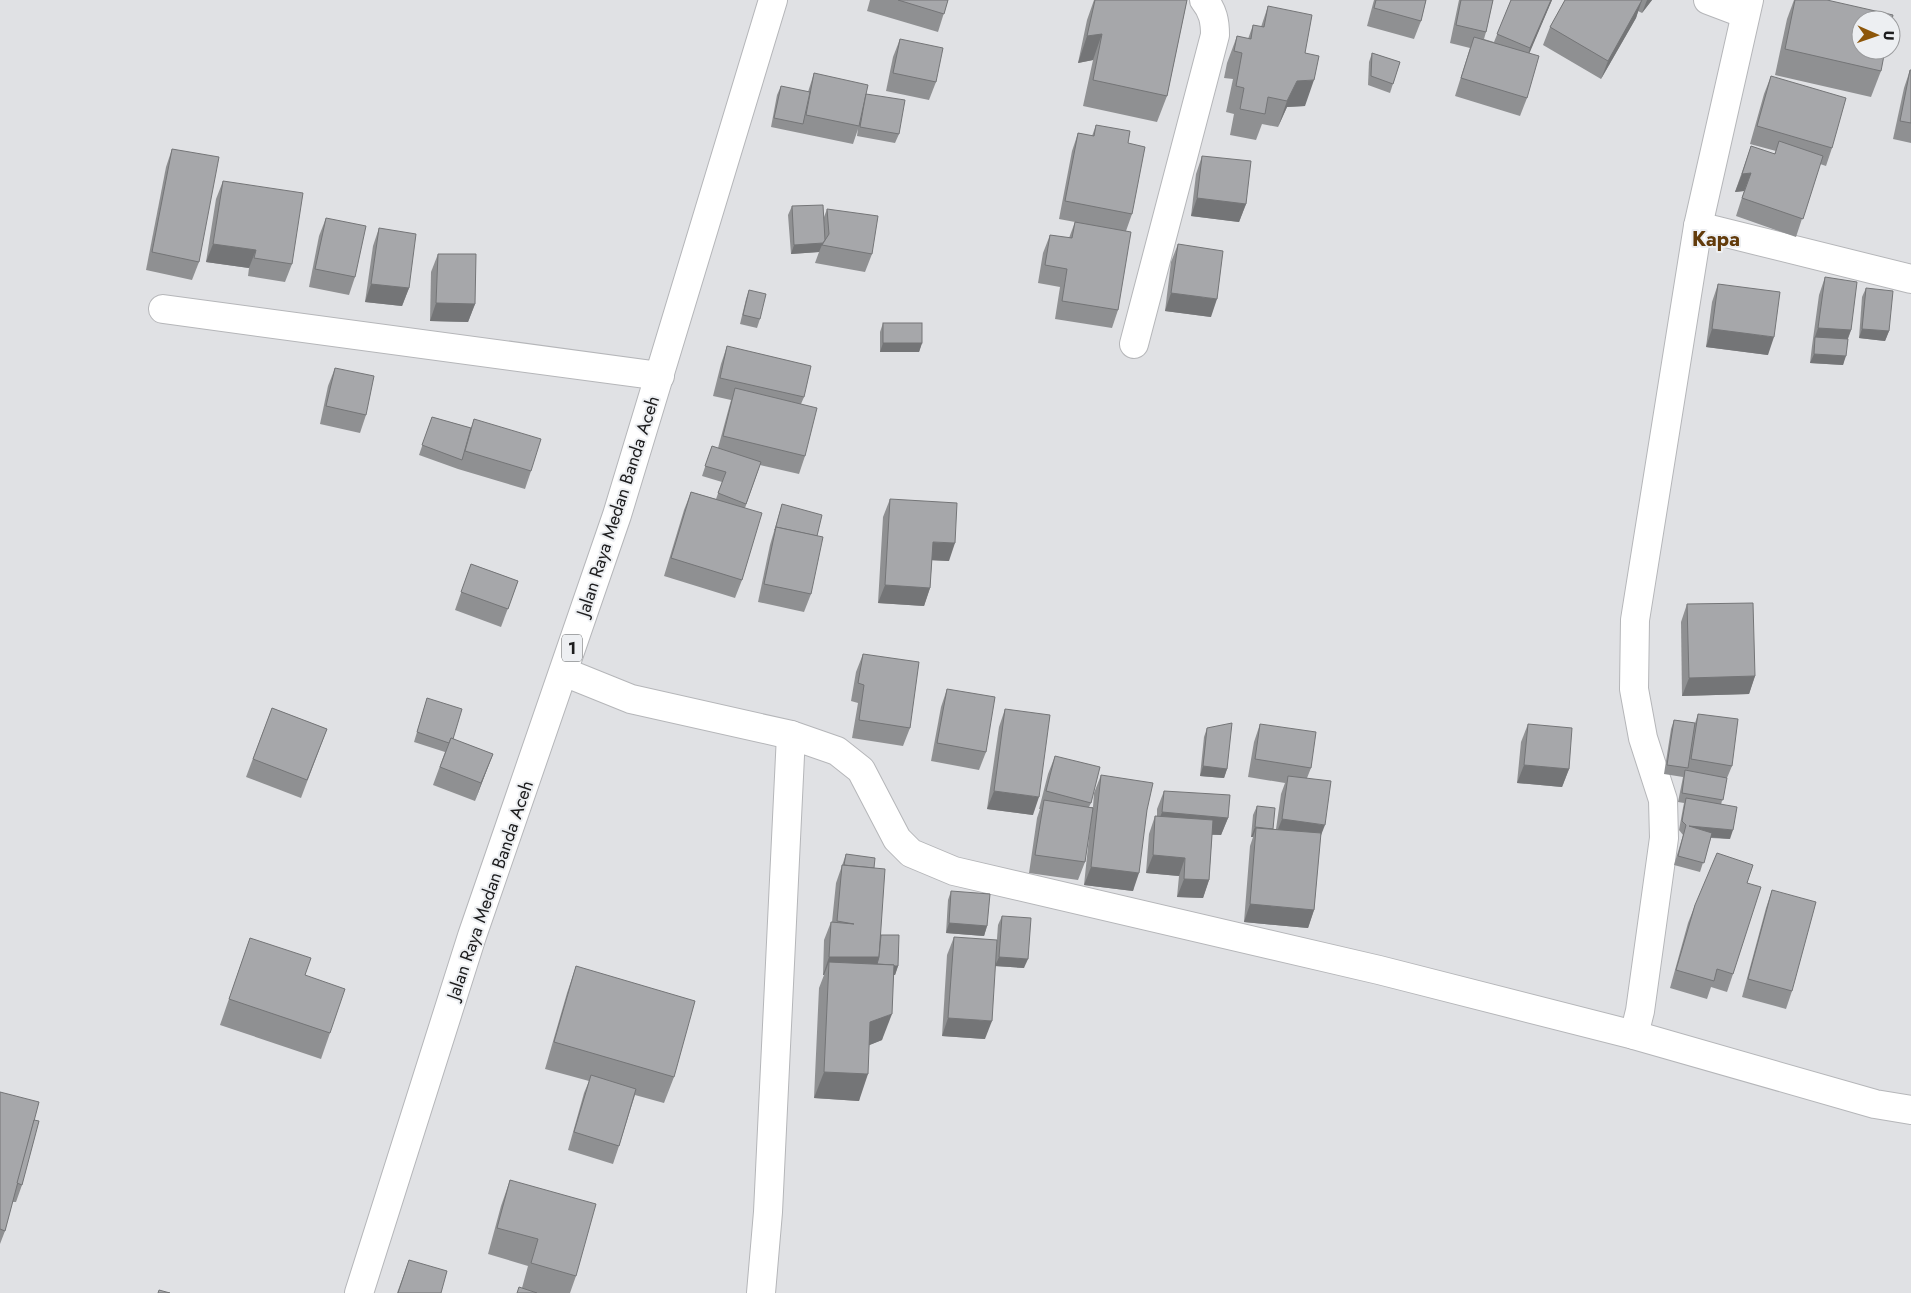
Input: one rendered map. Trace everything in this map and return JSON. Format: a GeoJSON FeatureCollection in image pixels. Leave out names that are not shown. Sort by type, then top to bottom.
{"type":"FeatureCollection","features":[{"type":"Feature","properties":{"kind":"main road","name":"Jalan Raya Medan Banda Aceh"},"geometry":{"type":"LineString","coordinates":[[359,1293],[472,936],[617,515],[772,0]]}},
{"type":"Feature","properties":{"kind":"main road"},"geometry":{"type":"LineString","coordinates":[[1134,344],[1215,35],[1215,23],[1211,9],[1204,0]]}},
{"type":"Feature","properties":{"kind":"main road"},"geometry":{"type":"LineString","coordinates":[[1634,1034],[1640,1011],[1664,838],[1663,800],[1643,738],[1634,689],[1635,620],[1698,226],[1747,7],[1708,0]]}},
{"type":"Feature","properties":{"kind":"main road"},"geometry":{"type":"LineString","coordinates":[[1698,226],[1911,279]]}},
{"type":"Feature","properties":{"kind":"main road"},"geometry":{"type":"LineString","coordinates":[[163,308],[660,376]]}},
{"type":"Feature","properties":{"kind":"main road"},"geometry":{"type":"LineString","coordinates":[[564,672],[631,699],[791,736],[838,751],[861,770],[898,839],[911,853],[954,871],[1379,970],[1634,1034],[1874,1104],[1911,1110]]}},
{"type":"Feature","properties":{"kind":"main road"},"geometry":{"type":"LineString","coordinates":[[761,1293],[768,1212],[791,736]]}},
{"type":"Feature","properties":{"kind":"building"},"geometry":{"type":"Polygon","coordinates":[[[898,0],[948,0],[944,14],[898,0]]]}},
{"type":"Feature","properties":{"kind":"building"},"geometry":{"type":"Polygon","coordinates":[[[1095,0],[1187,0],[1167,96],[1093,80],[1102,34],[1087,36],[1095,0]]]}},
{"type":"Feature","properties":{"kind":"building"},"geometry":{"type":"Polygon","coordinates":[[[1376,0],[1426,0],[1421,21],[1374,8],[1376,0]]]}},
{"type":"Feature","properties":{"kind":"building"},"geometry":{"type":"Polygon","coordinates":[[[1461,0],[1493,0],[1486,32],[1456,25],[1461,0]]]}},
{"type":"Feature","properties":{"kind":"building"},"geometry":{"type":"Polygon","coordinates":[[[1511,0],[1551,0],[1530,48],[1497,34],[1511,0]]]}},
{"type":"Feature","properties":{"kind":"building"},"geometry":{"type":"Polygon","coordinates":[[[1565,0],[1642,0],[1608,61],[1550,27],[1565,0]]]}},
{"type":"Feature","properties":{"kind":"building"},"geometry":{"type":"Polygon","coordinates":[[[1795,0],[1827,0],[1871,10],[1851,10],[1851,60],[1883,60],[1881,71],[1785,49],[1795,0]]]}},
{"type":"Feature","properties":{"kind":"building"},"geometry":{"type":"Polygon","coordinates":[[[1268,6],[1312,15],[1305,53],[1319,56],[1314,80],[1297,81],[1287,101],[1268,97],[1265,114],[1240,109],[1244,88],[1236,86],[1242,53],[1234,51],[1237,36],[1251,39],[1253,25],[1264,27],[1268,6]]]}},
{"type":"Feature","properties":{"kind":"building"},"geometry":{"type":"Polygon","coordinates":[[[1474,37],[1539,56],[1527,98],[1461,78],[1474,37]]]}},
{"type":"Feature","properties":{"kind":"building"},"geometry":{"type":"Polygon","coordinates":[[[900,39],[943,48],[936,82],[893,73],[900,39]]]}},
{"type":"Feature","properties":{"kind":"building"},"geometry":{"type":"Polygon","coordinates":[[[1372,53],[1400,62],[1393,84],[1371,76],[1372,53]]]}},
{"type":"Feature","properties":{"kind":"building"},"geometry":{"type":"Polygon","coordinates":[[[1911,70],[1911,123],[1900,121],[1911,70]]]}},
{"type":"Feature","properties":{"kind":"building"},"geometry":{"type":"Polygon","coordinates":[[[814,73],[868,85],[859,126],[806,115],[814,73]]]}},
{"type":"Feature","properties":{"kind":"building"},"geometry":{"type":"Polygon","coordinates":[[[1771,76],[1846,98],[1832,148],[1757,126],[1771,76]]]}},
{"type":"Feature","properties":{"kind":"building"},"geometry":{"type":"Polygon","coordinates":[[[781,86],[810,92],[803,124],[774,118],[781,86]]]}},
{"type":"Feature","properties":{"kind":"building"},"geometry":{"type":"Polygon","coordinates":[[[866,94],[905,100],[899,134],[860,127],[866,94]]]}},
{"type":"Feature","properties":{"kind":"building"},"geometry":{"type":"Polygon","coordinates":[[[1096,125],[1130,131],[1128,143],[1145,147],[1132,214],[1065,201],[1078,133],[1094,136],[1096,125]]]}},
{"type":"Feature","properties":{"kind":"building"},"geometry":{"type":"Polygon","coordinates":[[[1779,141],[1823,156],[1803,219],[1742,198],[1751,173],[1742,174],[1751,146],[1775,154],[1779,141]]]}},
{"type":"Feature","properties":{"kind":"building"},"geometry":{"type":"Polygon","coordinates":[[[172,149],[219,157],[199,262],[152,252],[172,149]]]}},
{"type":"Feature","properties":{"kind":"building"},"geometry":{"type":"Polygon","coordinates":[[[1202,156],[1251,161],[1246,204],[1197,198],[1202,156]]]}},
{"type":"Feature","properties":{"kind":"building"},"geometry":{"type":"Polygon","coordinates":[[[223,181],[303,193],[292,264],[254,258],[256,250],[213,244],[223,181]]]}},
{"type":"Feature","properties":{"kind":"building"},"geometry":{"type":"Polygon","coordinates":[[[823,205],[825,240],[823,243],[794,245],[792,206],[823,205]]]}},
{"type":"Feature","properties":{"kind":"building"},"geometry":{"type":"Polygon","coordinates":[[[827,209],[878,216],[872,254],[822,245],[829,234],[827,209]]]}},
{"type":"Feature","properties":{"kind":"building"},"geometry":{"type":"Polygon","coordinates":[[[326,218],[366,226],[355,277],[315,269],[326,218]]]}},
{"type":"Feature","properties":{"kind":"building"},"geometry":{"type":"Polygon","coordinates":[[[1075,222],[1131,232],[1118,310],[1062,301],[1067,269],[1045,265],[1050,235],[1072,238],[1075,222]]]}},
{"type":"Feature","properties":{"kind":"building"},"geometry":{"type":"Polygon","coordinates":[[[379,228],[416,234],[409,288],[371,284],[379,228]]]}},
{"type":"Feature","properties":{"kind":"building"},"geometry":{"type":"Polygon","coordinates":[[[1178,244],[1223,251],[1217,299],[1171,293],[1178,244]]]}},
{"type":"Feature","properties":{"kind":"building"},"geometry":{"type":"Polygon","coordinates":[[[438,254],[476,254],[475,304],[436,303],[438,254]]]}},
{"type":"Feature","properties":{"kind":"building"},"geometry":{"type":"Polygon","coordinates":[[[1825,277],[1857,282],[1851,330],[1818,328],[1825,277]]]}},
{"type":"Feature","properties":{"kind":"building"},"geometry":{"type":"Polygon","coordinates":[[[1718,284],[1780,292],[1774,337],[1712,329],[1718,284]]]}},
{"type":"Feature","properties":{"kind":"building"},"geometry":{"type":"Polygon","coordinates":[[[1866,288],[1893,291],[1889,331],[1862,329],[1866,288]]]}},
{"type":"Feature","properties":{"kind":"building"},"geometry":{"type":"Polygon","coordinates":[[[749,290],[766,294],[760,319],[743,315],[749,290]]]}},
{"type":"Feature","properties":{"kind":"building"},"geometry":{"type":"Polygon","coordinates":[[[883,323],[922,323],[922,343],[883,343],[883,323]]]}},
{"type":"Feature","properties":{"kind":"building"},"geometry":{"type":"Polygon","coordinates":[[[1815,337],[1848,339],[1846,356],[1814,354],[1815,337]]]}},
{"type":"Feature","properties":{"kind":"building"},"geometry":{"type":"Polygon","coordinates":[[[727,346],[811,366],[804,397],[720,378],[727,346]]]}},
{"type":"Feature","properties":{"kind":"building"},"geometry":{"type":"Polygon","coordinates":[[[335,368],[374,376],[366,415],[326,406],[335,368]]]}},
{"type":"Feature","properties":{"kind":"building"},"geometry":{"type":"Polygon","coordinates":[[[735,388],[817,408],[805,456],[723,436],[735,388]]]}},
{"type":"Feature","properties":{"kind":"building"},"geometry":{"type":"Polygon","coordinates":[[[432,417],[471,428],[462,460],[422,445],[432,417]]]}},
{"type":"Feature","properties":{"kind":"building"},"geometry":{"type":"Polygon","coordinates":[[[474,419],[541,439],[531,471],[465,451],[474,419]]]}},
{"type":"Feature","properties":{"kind":"building"},"geometry":{"type":"Polygon","coordinates":[[[712,446],[761,462],[746,504],[718,493],[726,472],[705,466],[712,446]]]}},
{"type":"Feature","properties":{"kind":"building"},"geometry":{"type":"Polygon","coordinates":[[[691,492],[762,513],[742,580],[671,558],[691,492]]]}},
{"type":"Feature","properties":{"kind":"building"},"geometry":{"type":"Polygon","coordinates":[[[890,499],[957,503],[955,543],[933,542],[930,588],[885,585],[890,499]]]}},
{"type":"Feature","properties":{"kind":"building"},"geometry":{"type":"Polygon","coordinates":[[[782,504],[822,515],[817,536],[776,527],[775,530],[782,504]]]}},
{"type":"Feature","properties":{"kind":"building"},"geometry":{"type":"Polygon","coordinates":[[[776,527],[823,537],[811,594],[764,584],[776,527]]]}},
{"type":"Feature","properties":{"kind":"building"},"geometry":{"type":"Polygon","coordinates":[[[471,564],[518,581],[508,609],[461,592],[471,564]]]}},
{"type":"Feature","properties":{"kind":"building"},"geometry":{"type":"Polygon","coordinates":[[[1753,603],[1755,676],[1689,678],[1687,604],[1753,603]]]}},
{"type":"Feature","properties":{"kind":"building"},"geometry":{"type":"Polygon","coordinates":[[[863,654],[919,662],[910,728],[859,720],[864,685],[858,683],[863,654]]]}},
{"type":"Feature","properties":{"kind":"building"},"geometry":{"type":"Polygon","coordinates":[[[947,689],[995,697],[986,752],[937,743],[947,689]]]}},
{"type":"Feature","properties":{"kind":"building"},"geometry":{"type":"Polygon","coordinates":[[[427,698],[462,709],[453,739],[451,738],[449,743],[417,732],[427,698]]]}},
{"type":"Feature","properties":{"kind":"building"},"geometry":{"type":"Polygon","coordinates":[[[272,708],[327,729],[307,780],[253,759],[272,708]]]}},
{"type":"Feature","properties":{"kind":"building"},"geometry":{"type":"Polygon","coordinates":[[[1005,709],[1050,715],[1039,797],[994,791],[1005,709]]]}},
{"type":"Feature","properties":{"kind":"building"},"geometry":{"type":"Polygon","coordinates":[[[1698,714],[1738,719],[1732,766],[1691,759],[1698,714]]]}},
{"type":"Feature","properties":{"kind":"building"},"geometry":{"type":"Polygon","coordinates":[[[1674,720],[1695,723],[1688,768],[1667,765],[1674,720]]]}},
{"type":"Feature","properties":{"kind":"building"},"geometry":{"type":"Polygon","coordinates":[[[1232,723],[1227,769],[1203,766],[1207,728],[1232,723]]]}},
{"type":"Feature","properties":{"kind":"building"},"geometry":{"type":"Polygon","coordinates":[[[1260,724],[1316,732],[1311,768],[1255,759],[1260,724]]]}},
{"type":"Feature","properties":{"kind":"building"},"geometry":{"type":"Polygon","coordinates":[[[1528,724],[1572,728],[1569,769],[1524,765],[1528,724]]]}},
{"type":"Feature","properties":{"kind":"building"},"geometry":{"type":"Polygon","coordinates":[[[451,738],[493,754],[481,783],[440,767],[451,738]]]}},
{"type":"Feature","properties":{"kind":"building"},"geometry":{"type":"Polygon","coordinates":[[[1055,756],[1100,767],[1091,803],[1046,791],[1055,756]]]}},
{"type":"Feature","properties":{"kind":"building"},"geometry":{"type":"Polygon","coordinates":[[[1685,770],[1727,778],[1723,800],[1682,793],[1685,770]]]}},
{"type":"Feature","properties":{"kind":"building"},"geometry":{"type":"Polygon","coordinates":[[[1101,775],[1153,783],[1147,810],[1139,873],[1091,867],[1101,775]]]}},
{"type":"Feature","properties":{"kind":"building"},"geometry":{"type":"Polygon","coordinates":[[[1288,776],[1331,781],[1325,825],[1282,819],[1288,776]]]}},
{"type":"Feature","properties":{"kind":"building"},"geometry":{"type":"Polygon","coordinates":[[[1164,791],[1230,795],[1228,818],[1162,812],[1164,791]]]}},
{"type":"Feature","properties":{"kind":"building"},"geometry":{"type":"Polygon","coordinates":[[[1686,798],[1737,807],[1733,830],[1689,826],[1712,833],[1704,863],[1678,856],[1686,825],[1682,821],[1686,798]]]}},
{"type":"Feature","properties":{"kind":"building"},"geometry":{"type":"Polygon","coordinates":[[[1044,800],[1093,808],[1085,862],[1035,855],[1044,800]]]}},
{"type":"Feature","properties":{"kind":"building"},"geometry":{"type":"Polygon","coordinates":[[[1257,806],[1275,808],[1273,829],[1255,827],[1257,806]]]}},
{"type":"Feature","properties":{"kind":"building"},"geometry":{"type":"Polygon","coordinates":[[[1155,816],[1213,820],[1209,880],[1184,879],[1185,858],[1153,855],[1155,816]]]}},
{"type":"Feature","properties":{"kind":"building"},"geometry":{"type":"Polygon","coordinates":[[[1256,828],[1321,833],[1314,910],[1250,904],[1256,828]]]}},
{"type":"Feature","properties":{"kind":"building"},"geometry":{"type":"Polygon","coordinates":[[[1717,853],[1753,865],[1747,883],[1761,887],[1733,974],[1717,969],[1714,981],[1676,970],[1695,905],[1717,853]]]}},
{"type":"Feature","properties":{"kind":"building"},"geometry":{"type":"Polygon","coordinates":[[[846,854],[875,858],[874,868],[844,865],[846,854]]]}},
{"type":"Feature","properties":{"kind":"building"},"geometry":{"type":"Polygon","coordinates":[[[842,865],[885,869],[879,957],[829,957],[831,922],[854,924],[837,921],[842,865]]]}},
{"type":"Feature","properties":{"kind":"building"},"geometry":{"type":"Polygon","coordinates":[[[1772,890],[1816,902],[1792,991],[1748,979],[1772,890]]]}},
{"type":"Feature","properties":{"kind":"building"},"geometry":{"type":"Polygon","coordinates":[[[951,891],[990,894],[987,926],[949,923],[951,891]]]}},
{"type":"Feature","properties":{"kind":"building"},"geometry":{"type":"Polygon","coordinates":[[[1002,916],[1031,918],[1028,959],[999,957],[1002,916]]]}},
{"type":"Feature","properties":{"kind":"building"},"geometry":{"type":"Polygon","coordinates":[[[881,935],[899,935],[898,966],[877,964],[881,935]]]}},
{"type":"Feature","properties":{"kind":"building"},"geometry":{"type":"Polygon","coordinates":[[[954,937],[997,940],[992,1021],[948,1018],[954,937]]]}},
{"type":"Feature","properties":{"kind":"building"},"geometry":{"type":"Polygon","coordinates":[[[250,938],[311,958],[305,975],[345,989],[330,1033],[229,999],[250,938]]]}},
{"type":"Feature","properties":{"kind":"building"},"geometry":{"type":"Polygon","coordinates":[[[829,962],[894,965],[892,1014],[870,1022],[868,1074],[824,1072],[829,962]]]}},
{"type":"Feature","properties":{"kind":"building"},"geometry":{"type":"Polygon","coordinates":[[[576,966],[695,1001],[674,1077],[554,1042],[576,966]]]}},
{"type":"Feature","properties":{"kind":"building"},"geometry":{"type":"Polygon","coordinates":[[[591,1075],[636,1089],[619,1146],[574,1132],[591,1075]]]}},
{"type":"Feature","properties":{"kind":"building"},"geometry":{"type":"Polygon","coordinates":[[[0,1092],[39,1102],[5,1231],[0,1229],[0,1092]]]}},
{"type":"Feature","properties":{"kind":"building"},"geometry":{"type":"Polygon","coordinates":[[[34,1120],[39,1121],[22,1185],[17,1183],[34,1120]]]}},
{"type":"Feature","properties":{"kind":"building"},"geometry":{"type":"Polygon","coordinates":[[[510,1180],[596,1204],[576,1276],[531,1263],[538,1239],[497,1228],[510,1180]]]}},
{"type":"Feature","properties":{"kind":"building"},"geometry":{"type":"Polygon","coordinates":[[[409,1260],[447,1271],[441,1293],[398,1293],[409,1260]]]}},
{"type":"Feature","properties":{"kind":"building"},"geometry":{"type":"Polygon","coordinates":[[[519,1287],[537,1293],[517,1293],[519,1287]]]}},
{"type":"Feature","properties":{"kind":"building"},"geometry":{"type":"Polygon","coordinates":[[[159,1290],[170,1293],[158,1293],[159,1290]]]}},
{"type":"Feature","properties":{"kind":"district","name":"Kapa"},"geometry":{"type":"Point","coordinates":[1716,239]}}]}
